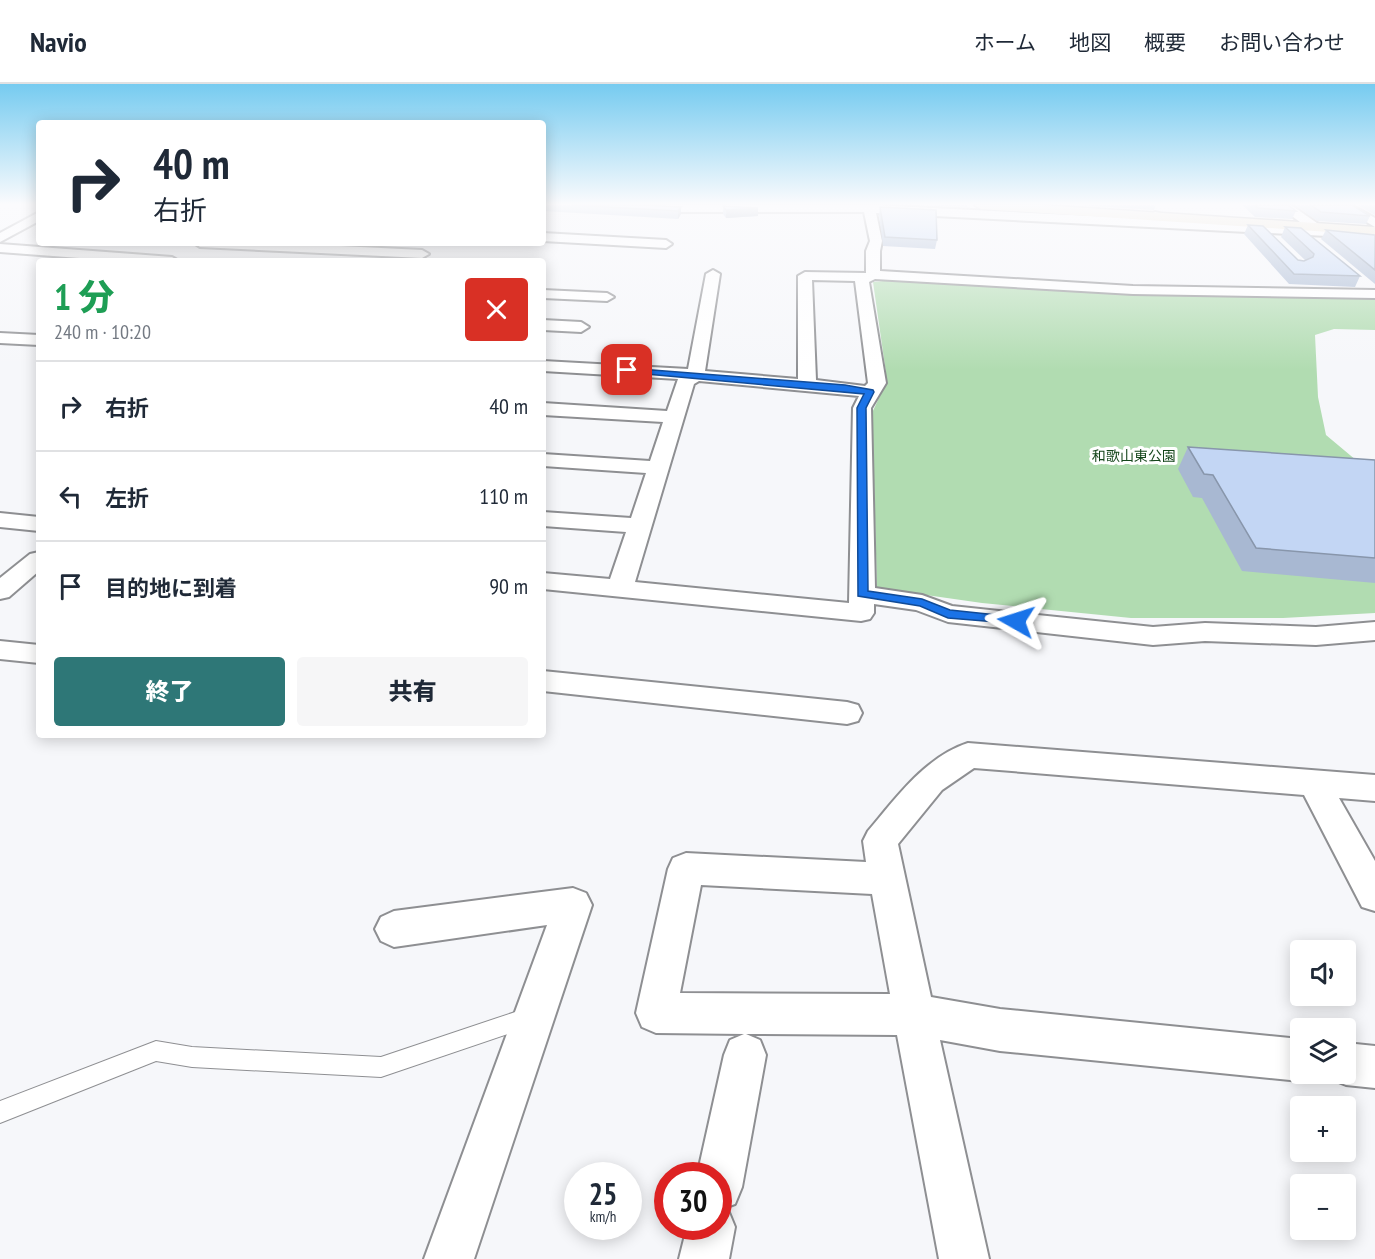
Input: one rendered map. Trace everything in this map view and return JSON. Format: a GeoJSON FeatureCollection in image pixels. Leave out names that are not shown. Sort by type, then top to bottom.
{"type":"FeatureCollection","features":[{"type":"Feature","properties":{"kind":"street"},"geometry":{"type":"LineString","coordinates":[[869,276],[872,260]]}},
{"type":"Feature","properties":{"kind":"street"},"geometry":{"type":"LineString","coordinates":[[620,588],[675,417],[691,378],[713,274]]}},
{"type":"Feature","properties":{"kind":"street"},"geometry":{"type":"LineString","coordinates":[[807,385],[806,276],[869,276],[1133,290],[1375,294]]}},
{"type":"Feature","properties":{"kind":"street"},"geometry":{"type":"LineString","coordinates":[[546,581],[861,613],[862,408],[877,383],[862,280],[869,276]]}},
{"type":"Feature","properties":{"kind":"street"},"geometry":{"type":"LineString","coordinates":[[1358,280],[1375,294]]}},
{"type":"Feature","properties":{"kind":"street"},"geometry":{"type":"LineString","coordinates":[[546,294],[607,297]]}},
{"type":"Feature","properties":{"kind":"street"},"geometry":{"type":"LineString","coordinates":[[546,325],[581,327]]}},
{"type":"Feature","properties":{"kind":"street"},"geometry":{"type":"LineString","coordinates":[[0,338],[36,339]]}},
{"type":"Feature","properties":{"kind":"street"},"geometry":{"type":"LineString","coordinates":[[549,386],[551,367],[807,385],[870,392]]}},
{"type":"Feature","properties":{"kind":"street"},"geometry":{"type":"LineString","coordinates":[[581,375],[691,378]]}},
{"type":"Feature","properties":{"kind":"street"},"geometry":{"type":"LineString","coordinates":[[546,409],[675,417]]}},
{"type":"Feature","properties":{"kind":"street"},"geometry":{"type":"LineString","coordinates":[[546,460],[658,468]]}},
{"type":"Feature","properties":{"kind":"street"},"geometry":{"type":"LineString","coordinates":[[546,519],[639,526]]}},
{"type":"Feature","properties":{"kind":"street"},"geometry":{"type":"LineString","coordinates":[[0,520],[36,524]]}},
{"type":"Feature","properties":{"kind":"street"},"geometry":{"type":"LineString","coordinates":[[0,591],[36,562]]}},
{"type":"Feature","properties":{"kind":"street"},"geometry":{"type":"LineString","coordinates":[[862,594],[922,603],[948,614],[1153,636],[1205,632],[1316,636],[1375,631]]}},
{"type":"Feature","properties":{"kind":"street"},"geometry":{"type":"LineString","coordinates":[[0,650],[36,654]]}},
{"type":"Feature","properties":{"kind":"street"},"geometry":{"type":"LineString","coordinates":[[546,681],[847,713]]}},
{"type":"Feature","properties":{"kind":"street"},"geometry":{"type":"LineString","coordinates":[[964,1259],[880,841],[931,781],[968,755],[1375,788]]}},
{"type":"Feature","properties":{"kind":"street"},"geometry":{"type":"LineString","coordinates":[[1314,783],[1375,895]]}},
{"type":"Feature","properties":{"kind":"street"},"geometry":{"type":"LineString","coordinates":[[888,879],[686,869],[656,1012],[914,1015],[1000,1030],[1290,1059]]}},
{"type":"Feature","properties":{"kind":"street"},"geometry":{"type":"LineString","coordinates":[[394,929],[573,905],[449,1259]]}},
{"type":"Feature","properties":{"kind":"street"},"geometry":{"type":"LineString","coordinates":[[723,1162],[745,1055]]}},
{"type":"Feature","properties":{"kind":"street"},"geometry":{"type":"LineString","coordinates":[[1356,1065],[1375,1067]]}},
{"type":"Feature","properties":{"kind":"street"},"geometry":{"type":"LineString","coordinates":[[704,1259],[708,1240]]}},
{"type":"Feature","properties":{"kind":"lane"},"geometry":{"type":"LineString","coordinates":[[0,1112],[156,1051],[192,1058],[381,1067],[533,1016]]}},
{"type":"Feature","properties":{"kind":"green space","name":"和歌山東公園"},"geometry":{"type":"Polygon","coordinates":[[[893,280],[1137,294],[1375,297],[1375,330],[1334,329],[1315,335],[1318,397],[1326,435],[1375,476],[1375,613],[1283,618],[1131,618],[982,603],[877,588],[872,413],[884,387],[886,373],[873,282],[893,280]]]}},
{"type":"Feature","properties":{"kind":"building"},"geometry":{"type":"Polygon","coordinates":[[[1281,260],[1340,260],[1360,276],[1294,274],[1281,260]]]}},
{"type":"Feature","properties":{"kind":"building"},"geometry":{"type":"Polygon","coordinates":[[[1363,260],[1375,260],[1375,270],[1363,260]]]}},
{"type":"Feature","properties":{"kind":"building"},"geometry":{"type":"Polygon","coordinates":[[[1188,447],[1375,460],[1375,558],[1256,548],[1213,475],[1204,474],[1188,447]]]}},
{"type":"Feature","properties":{"kind":"route"},"geometry":{"type":"LineString","coordinates":[[627,370],[870,392],[862,408],[862,594],[922,603],[948,614],[1016,621]]}}]}
